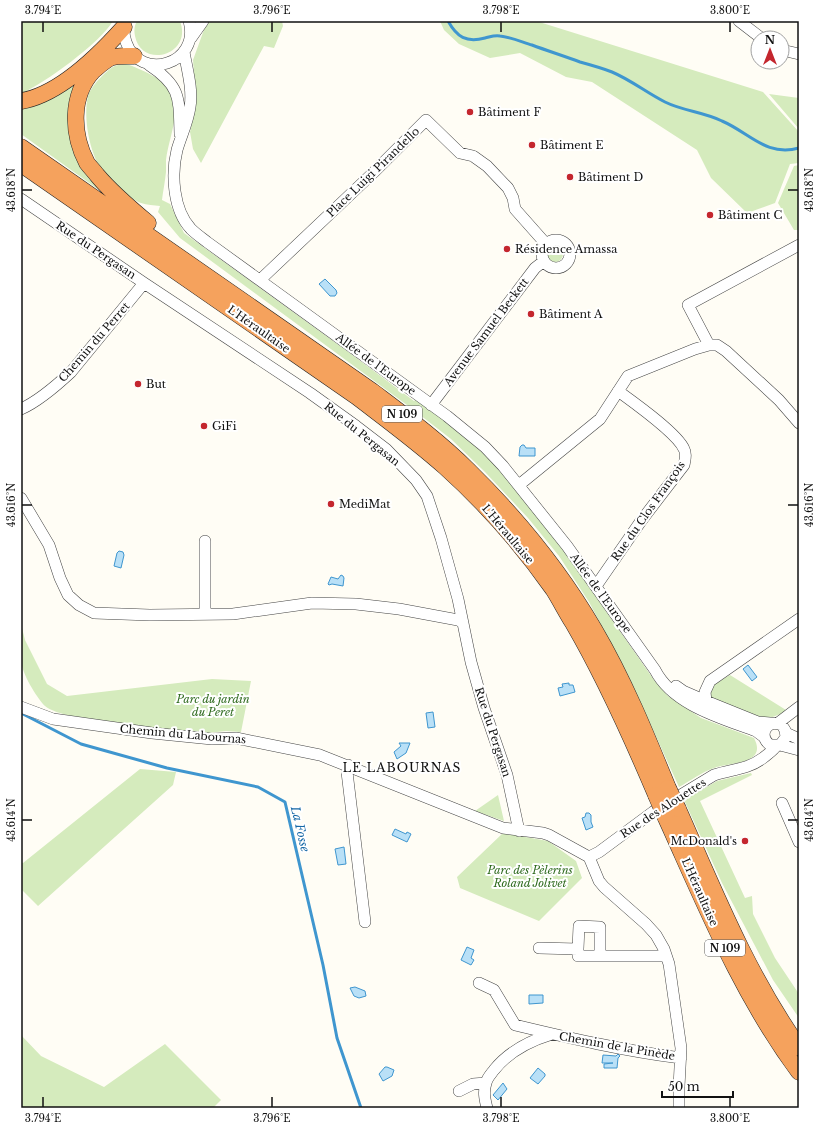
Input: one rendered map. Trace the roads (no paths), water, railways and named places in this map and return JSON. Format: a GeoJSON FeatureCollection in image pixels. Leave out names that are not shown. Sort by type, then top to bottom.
{"type":"FeatureCollection","features":[{"type":"Feature","properties":{"kind":"highway"},"geometry":{"type":"LineString","coordinates":[[21,101],[30,100],[46,94],[58,86],[100,52],[125,24]]}},
{"type":"Feature","properties":{"kind":"highway"},"geometry":{"type":"LineString","coordinates":[[139,59],[110,58],[98,66],[84,84],[78,100],[76,118],[79,144],[88,164],[103,183],[155,229],[299,340]]}},
{"type":"Feature","properties":{"kind":"highway","name":"L'Héraultaise"},"geometry":{"type":"LineString","coordinates":[[21,147],[372,391],[422,429],[467,469],[518,524],[566,584],[594,629],[640,720],[662,792]]}},
{"type":"Feature","properties":{"kind":"highway","name":"L'Héraultaise"},"geometry":{"type":"LineString","coordinates":[[21,164],[357,397],[444,467],[478,499],[520,546],[553,590],[599,670],[751,968],[768,1000],[799,1047]]}},
{"type":"Feature","properties":{"kind":"highway"},"geometry":{"type":"LineString","coordinates":[[21,171],[79,205]]}},
{"type":"Feature","properties":{"kind":"highway","name":"L'Héraultaise"},"geometry":{"type":"LineString","coordinates":[[672,812],[718,933],[739,975],[774,1036],[799,1072]]}},
{"type":"Feature","properties":{"kind":"highway"},"geometry":{"type":"LineString","coordinates":[[751,968],[799,1040]]}},
{"type":"Feature","properties":{"kind":"street"},"geometry":{"type":"LineString","coordinates":[[189,21],[191,27],[191,38]]}},
{"type":"Feature","properties":{"kind":"street"},"geometry":{"type":"LineString","coordinates":[[125,24],[124,36],[128,48],[139,59],[156,66],[168,64],[178,58],[184,52],[191,38],[203,21]]}},
{"type":"Feature","properties":{"kind":"street"},"geometry":{"type":"LineString","coordinates":[[739,21],[751,30]]}},
{"type":"Feature","properties":{"kind":"street","name":"Allée de l'Europe"},"geometry":{"type":"LineString","coordinates":[[184,52],[191,95],[191,106],[174,163],[174,177],[178,205],[190,228],[207,242],[432,405],[485,447],[503,466],[567,546],[665,685],[700,710],[756,731],[764,738]]}},
{"type":"Feature","properties":{"kind":"street","name":"Allée de l'Europe"},"geometry":{"type":"LineString","coordinates":[[139,59],[161,73],[173,86],[178,97],[180,110],[180,141]]}},
{"type":"Feature","properties":{"kind":"street","name":"Place Luigi Pirandello"},"geometry":{"type":"LineString","coordinates":[[260,280],[374,172],[426,120],[460,153],[473,156],[487,166],[508,188],[513,198],[515,209],[546,244]]}},
{"type":"Feature","properties":{"kind":"street","name":"Rue du Pergasan"},"geometry":{"type":"LineString","coordinates":[[21,199],[351,422],[386,449],[416,480],[427,496],[458,598],[471,662],[484,708],[507,775],[519,831]]}},
{"type":"Feature","properties":{"kind":"street"},"geometry":{"type":"LineString","coordinates":[[553,240],[561,241],[567,246],[570,254],[567,262],[560,267],[551,267],[544,261],[542,252],[546,244],[553,240]]}},
{"type":"Feature","properties":{"kind":"street"},"geometry":{"type":"LineString","coordinates":[[709,345],[688,305],[799,245]]}},
{"type":"Feature","properties":{"kind":"street","name":"Avenue Samuel Beckett"},"geometry":{"type":"LineString","coordinates":[[432,405],[535,268],[544,261]]}},
{"type":"Feature","properties":{"kind":"street","name":"Chemin du Perret"},"geometry":{"type":"LineString","coordinates":[[21,409],[28,406],[71,372],[144,283]]}},
{"type":"Feature","properties":{"kind":"street"},"geometry":{"type":"LineString","coordinates":[[518,485],[600,418],[628,376],[633,372],[694,349],[709,345],[717,345],[726,351],[779,400],[799,423]]}},
{"type":"Feature","properties":{"kind":"street","name":"Rue du Clos François"},"geometry":{"type":"LineString","coordinates":[[596,586],[641,522],[684,465],[686,459],[684,449],[674,437],[653,418],[618,391]]}},
{"type":"Feature","properties":{"kind":"street"},"geometry":{"type":"LineString","coordinates":[[21,498],[49,545],[60,578],[68,595],[79,606],[94,613],[233,614],[312,603],[356,604],[399,609],[462,622]]}},
{"type":"Feature","properties":{"kind":"street"},"geometry":{"type":"LineString","coordinates":[[205,541],[205,614]]}},
{"type":"Feature","properties":{"kind":"street"},"geometry":{"type":"LineString","coordinates":[[706,701],[705,692],[710,681],[799,619]]}},
{"type":"Feature","properties":{"kind":"street","name":"Allée de l'Europe"},"geometry":{"type":"LineString","coordinates":[[655,670],[683,691],[758,722],[780,727],[799,739]]}},
{"type":"Feature","properties":{"kind":"street","name":"Chemin du Labournas"},"geometry":{"type":"LineString","coordinates":[[21,707],[54,719],[152,733],[212,739],[236,738],[320,755],[503,828],[549,834],[589,857]]}},
{"type":"Feature","properties":{"kind":"street"},"geometry":{"type":"LineString","coordinates":[[763,758],[766,749],[764,738],[765,729],[780,727],[796,710]]}},
{"type":"Feature","properties":{"kind":"street"},"geometry":{"type":"LineString","coordinates":[[778,745],[785,740],[780,727]]}},
{"type":"Feature","properties":{"kind":"street"},"geometry":{"type":"LineString","coordinates":[[764,738],[770,745],[778,745],[799,750]]}},
{"type":"Feature","properties":{"kind":"street","name":"Rue des Alouettes"},"geometry":{"type":"LineString","coordinates":[[589,857],[599,852],[653,812],[714,775],[749,767],[773,751],[778,745]]}},
{"type":"Feature","properties":{"kind":"street"},"geometry":{"type":"LineString","coordinates":[[348,766],[346,772],[365,922]]}},
{"type":"Feature","properties":{"kind":"street"},"geometry":{"type":"LineString","coordinates":[[782,803],[799,842]]}},
{"type":"Feature","properties":{"kind":"street"},"geometry":{"type":"LineString","coordinates":[[589,857],[599,881],[604,888],[633,912],[656,935],[664,949],[669,964],[681,1048],[679,1108]]}},
{"type":"Feature","properties":{"kind":"street"},"geometry":{"type":"LineString","coordinates":[[600,956],[600,927],[579,926],[578,956],[600,956],[666,956]]}},
{"type":"Feature","properties":{"kind":"street"},"geometry":{"type":"LineString","coordinates":[[539,948],[578,949]]}},
{"type":"Feature","properties":{"kind":"street","name":"Chemin de la Pinède"},"geometry":{"type":"LineString","coordinates":[[479,983],[494,990],[515,1025],[552,1034],[681,1058]]}},
{"type":"Feature","properties":{"kind":"street","name":"Chemin de la Pinède"},"geometry":{"type":"LineString","coordinates":[[486,1083],[503,1058],[536,1039],[552,1034]]}},
{"type":"Feature","properties":{"kind":"street"},"geometry":{"type":"LineString","coordinates":[[459,1091],[473,1084],[486,1083],[484,1097],[488,1108]]}},
{"type":"Feature","properties":{"kind":"water"},"geometry":{"type":"Polygon","coordinates":[[[325,279],[336,290],[337,293],[335,296],[330,296],[319,284],[325,279]]]}},
{"type":"Feature","properties":{"kind":"water"},"geometry":{"type":"Polygon","coordinates":[[[522,445],[526,448],[535,448],[535,456],[519,456],[520,447],[522,445]]]}},
{"type":"Feature","properties":{"kind":"water"},"geometry":{"type":"Polygon","coordinates":[[[119,551],[123,552],[124,555],[121,568],[114,566],[117,553],[119,551]]]}},
{"type":"Feature","properties":{"kind":"water"},"geometry":{"type":"Polygon","coordinates":[[[341,575],[344,578],[343,586],[328,584],[331,577],[338,579],[341,575]]]}},
{"type":"Feature","properties":{"kind":"water"},"geometry":{"type":"Polygon","coordinates":[[[748,665],[757,677],[752,681],[743,669],[748,665]]]}},
{"type":"Feature","properties":{"kind":"water"},"geometry":{"type":"Polygon","coordinates":[[[569,683],[569,685],[573,685],[575,692],[560,696],[558,688],[563,687],[562,684],[569,683]]]}},
{"type":"Feature","properties":{"kind":"water"},"geometry":{"type":"Polygon","coordinates":[[[433,712],[435,727],[428,728],[426,713],[433,712]]]}},
{"type":"Feature","properties":{"kind":"water"},"geometry":{"type":"Polygon","coordinates":[[[399,743],[410,743],[406,753],[397,759],[394,752],[401,746],[399,743]]]}},
{"type":"Feature","properties":{"kind":"water"},"geometry":{"type":"Polygon","coordinates":[[[586,813],[591,815],[593,827],[586,830],[582,818],[585,817],[586,813]]]}},
{"type":"Feature","properties":{"kind":"water"},"geometry":{"type":"Polygon","coordinates":[[[395,829],[406,834],[407,832],[411,834],[407,842],[392,835],[395,829]]]}},
{"type":"Feature","properties":{"kind":"water"},"geometry":{"type":"Polygon","coordinates":[[[344,847],[346,864],[338,865],[335,849],[344,847]]]}},
{"type":"Feature","properties":{"kind":"water"},"geometry":{"type":"Polygon","coordinates":[[[467,947],[474,950],[471,958],[474,960],[471,965],[461,960],[467,947]]]}},
{"type":"Feature","properties":{"kind":"water"},"geometry":{"type":"Polygon","coordinates":[[[355,987],[365,991],[366,996],[359,998],[354,996],[350,988],[355,987]]]}},
{"type":"Feature","properties":{"kind":"water"},"geometry":{"type":"Polygon","coordinates":[[[529,995],[543,995],[543,1003],[529,1004],[529,995]]]}},
{"type":"Feature","properties":{"kind":"water"},"geometry":{"type":"Polygon","coordinates":[[[618,1054],[620,1056],[618,1058],[617,1068],[604,1068],[604,1064],[613,1063],[602,1063],[603,1055],[616,1056],[618,1054]]]}},
{"type":"Feature","properties":{"kind":"water"},"geometry":{"type":"Polygon","coordinates":[[[385,1067],[394,1070],[392,1076],[383,1081],[379,1074],[385,1067]]]}},
{"type":"Feature","properties":{"kind":"water"},"geometry":{"type":"Polygon","coordinates":[[[538,1068],[545,1074],[545,1076],[538,1084],[530,1078],[538,1068]]]}},
{"type":"Feature","properties":{"kind":"water"},"geometry":{"type":"Polygon","coordinates":[[[503,1083],[507,1089],[498,1100],[493,1095],[503,1083]]]}},
{"type":"Feature","properties":{"kind":"waterway"},"geometry":{"type":"LineString","coordinates":[[448,21],[451,27],[459,35],[467,39],[472,40],[492,36],[512,38],[612,72],[665,102],[679,108],[715,118],[768,147],[787,150],[799,148]]}},
{"type":"Feature","properties":{"kind":"waterway","name":"La Fosse"},"geometry":{"type":"LineString","coordinates":[[21,713],[81,744],[167,768],[258,787],[285,802],[323,965],[337,1038],[361,1108]]}},
{"type":"Feature","properties":{"kind":"place","name":"Bâtiment F"},"geometry":{"type":"Point","coordinates":[470,112]}},
{"type":"Feature","properties":{"kind":"place","name":"Bâtiment E"},"geometry":{"type":"Point","coordinates":[532,145]}},
{"type":"Feature","properties":{"kind":"place","name":"Bâtiment D"},"geometry":{"type":"Point","coordinates":[570,177]}},
{"type":"Feature","properties":{"kind":"place","name":"Bâtiment C"},"geometry":{"type":"Point","coordinates":[710,215]}},
{"type":"Feature","properties":{"kind":"place","name":"Résidence Amassa"},"geometry":{"type":"Point","coordinates":[507,249]}},
{"type":"Feature","properties":{"kind":"place","name":"Bâtiment A"},"geometry":{"type":"Point","coordinates":[531,314]}},
{"type":"Feature","properties":{"kind":"place","name":"But"},"geometry":{"type":"Point","coordinates":[138,384]}},
{"type":"Feature","properties":{"kind":"place","name":"GiFi"},"geometry":{"type":"Point","coordinates":[204,426]}},
{"type":"Feature","properties":{"kind":"place","name":"MediMat"},"geometry":{"type":"Point","coordinates":[331,504]}},
{"type":"Feature","properties":{"kind":"place","name":"McDonald's"},"geometry":{"type":"Point","coordinates":[745,841]}},
{"type":"Feature","properties":{"kind":"district","name":"LE LABOURNAS"},"geometry":{"type":"Point","coordinates":[402,768]}},
{"type":"Feature","properties":{"kind":"park label","name":"Parc du jardin du Peret"},"geometry":{"type":"Point","coordinates":[213,705]}},
{"type":"Feature","properties":{"kind":"park label","name":"Parc des Pèlerins Roland Jolivet"},"geometry":{"type":"Point","coordinates":[530,876]}}]}
